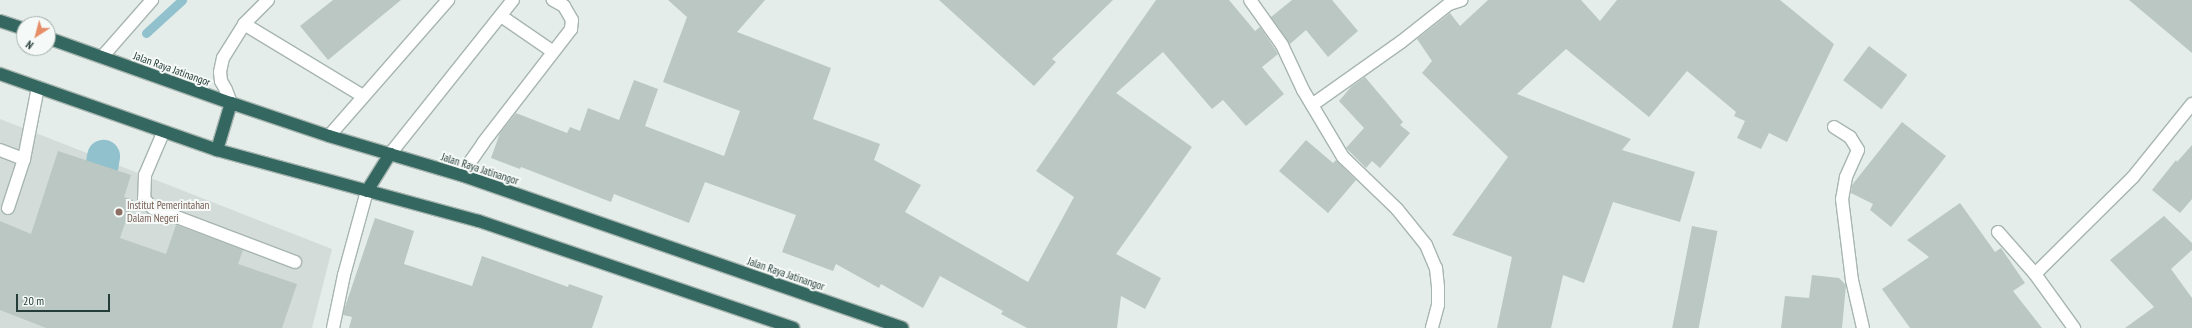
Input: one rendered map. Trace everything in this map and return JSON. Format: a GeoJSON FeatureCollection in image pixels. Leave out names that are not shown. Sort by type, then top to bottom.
{"type":"FeatureCollection","features":[{"type":"Feature","properties":{"kind":"highway"},"geometry":{"type":"LineString","coordinates":[[0,21],[16,27]]}},
{"type":"Feature","properties":{"kind":"highway","name":"Jalan Raya Jatinangor"},"geometry":{"type":"LineString","coordinates":[[56,41],[231,103],[329,136],[461,176],[902,328]]}},
{"type":"Feature","properties":{"kind":"highway"},"geometry":{"type":"LineString","coordinates":[[0,74],[163,133],[218,150],[479,221],[793,328]]}},
{"type":"Feature","properties":{"kind":"highway"},"geometry":{"type":"LineString","coordinates":[[218,150],[231,103]]}},
{"type":"Feature","properties":{"kind":"highway"},"geometry":{"type":"LineString","coordinates":[[367,191],[390,154]]}},
{"type":"Feature","properties":{"kind":"street"},"geometry":{"type":"LineString","coordinates":[[102,57],[152,0]]}},
{"type":"Feature","properties":{"kind":"street"},"geometry":{"type":"LineString","coordinates":[[231,103],[221,81],[220,72],[223,58],[244,24],[268,0]]}},
{"type":"Feature","properties":{"kind":"street"},"geometry":{"type":"LineString","coordinates":[[329,136],[362,96],[448,0]]}},
{"type":"Feature","properties":{"kind":"street"},"geometry":{"type":"LineString","coordinates":[[390,154],[513,0]]}},
{"type":"Feature","properties":{"kind":"street"},"geometry":{"type":"LineString","coordinates":[[461,176],[552,51],[571,29],[572,20],[564,6],[553,0]]}},
{"type":"Feature","properties":{"kind":"street"},"geometry":{"type":"LineString","coordinates":[[1250,0],[1282,45],[1303,90],[1343,157],[1397,209],[1426,245],[1436,268],[1438,286],[1438,305],[1432,328]]}},
{"type":"Feature","properties":{"kind":"street"},"geometry":{"type":"LineString","coordinates":[[1312,105],[1401,42],[1449,4],[1461,0]]}},
{"type":"Feature","properties":{"kind":"street"},"geometry":{"type":"LineString","coordinates":[[501,16],[552,51]]}},
{"type":"Feature","properties":{"kind":"street"},"geometry":{"type":"LineString","coordinates":[[244,24],[362,96]]}},
{"type":"Feature","properties":{"kind":"street"},"geometry":{"type":"LineString","coordinates":[[8,208],[24,158],[38,87]]}},
{"type":"Feature","properties":{"kind":"street"},"geometry":{"type":"LineString","coordinates":[[2035,274],[2133,177],[2192,104]]}},
{"type":"Feature","properties":{"kind":"street"},"geometry":{"type":"LineString","coordinates":[[1834,127],[1850,137],[1858,150],[1846,177],[1842,199],[1852,280],[1863,328]]}},
{"type":"Feature","properties":{"kind":"street"},"geometry":{"type":"LineString","coordinates":[[163,133],[145,175],[144,199],[152,208],[296,262]]}},
{"type":"Feature","properties":{"kind":"street"},"geometry":{"type":"LineString","coordinates":[[0,150],[24,158]]}},
{"type":"Feature","properties":{"kind":"street"},"geometry":{"type":"LineString","coordinates":[[333,328],[344,276],[367,191]]}},
{"type":"Feature","properties":{"kind":"street"},"geometry":{"type":"LineString","coordinates":[[1998,232],[2035,274],[2074,328]]}},
{"type":"Feature","properties":{"kind":"shaded area","name":"Institut Pemerintahan Dalam Negeri"},"geometry":{"type":"Polygon","coordinates":[[[0,119],[332,249],[312,328],[0,328],[0,119]]]}},
{"type":"Feature","properties":{"kind":"building"},"geometry":{"type":"Polygon","coordinates":[[[333,0],[401,0],[328,60],[300,26],[333,0]]]}},
{"type":"Feature","properties":{"kind":"building"},"geometry":{"type":"Polygon","coordinates":[[[668,0],[765,0],[737,32],[831,68],[813,119],[880,144],[874,160],[921,185],[905,212],[1028,282],[1074,197],[1036,171],[1156,0],[1229,0],[1255,31],[1260,27],[1278,54],[1262,67],[1284,94],[1246,126],[1223,100],[1212,109],[1163,52],[1116,93],[1192,147],[1116,254],[1161,278],[1145,309],[1121,296],[1117,328],[1027,328],[1001,314],[1003,311],[940,276],[923,308],[881,284],[879,288],[836,264],[833,271],[782,252],[796,215],[705,182],[689,223],[614,194],[611,202],[521,167],[520,169],[491,158],[500,133],[516,113],[567,133],[570,127],[580,131],[588,108],[619,120],[634,80],[658,89],[645,126],[724,156],[740,111],[663,82],[687,17],[668,0]]]}},
{"type":"Feature","properties":{"kind":"building"},"geometry":{"type":"Polygon","coordinates":[[[939,0],[1113,0],[1052,59],[1056,62],[1034,86],[939,0]]]}},
{"type":"Feature","properties":{"kind":"building"},"geometry":{"type":"Polygon","coordinates":[[[1292,0],[1332,0],[1358,31],[1328,57],[1306,30],[1290,44],[1271,17],[1292,0]]]}},
{"type":"Feature","properties":{"kind":"building"},"geometry":{"type":"Polygon","coordinates":[[[1488,0],[1581,0],[1600,21],[1617,0],[1780,0],[1834,44],[1787,142],[1769,133],[1761,149],[1737,138],[1745,121],[1734,116],[1736,112],[1687,71],[1649,117],[1566,49],[1517,94],[1631,139],[1622,150],[1695,172],[1680,222],[1613,202],[1584,283],[1563,275],[1551,328],[1497,328],[1512,257],[1452,235],[1508,157],[1422,73],[1432,61],[1417,39],[1450,13],[1460,26],[1488,0]]]}},
{"type":"Feature","properties":{"kind":"building"},"geometry":{"type":"Polygon","coordinates":[[[2129,0],[2192,0],[2192,53],[2129,0]]]}},
{"type":"Feature","properties":{"kind":"building"},"geometry":{"type":"Polygon","coordinates":[[[1869,46],[1907,75],[1881,109],[1843,80],[1869,46]]]}},
{"type":"Feature","properties":{"kind":"building"},"geometry":{"type":"Polygon","coordinates":[[[1365,77],[1403,122],[1400,125],[1410,133],[1380,168],[1372,161],[1366,168],[1346,148],[1364,128],[1339,101],[1351,87],[1365,77]]]}},
{"type":"Feature","properties":{"kind":"building"},"geometry":{"type":"Polygon","coordinates":[[[1902,122],[1946,156],[1891,227],[1870,210],[1873,204],[1851,193],[1852,185],[1902,122]]]}},
{"type":"Feature","properties":{"kind":"building"},"geometry":{"type":"Polygon","coordinates":[[[1306,140],[1333,163],[1336,160],[1356,180],[1328,213],[1279,171],[1306,140]]]}},
{"type":"Feature","properties":{"kind":"building"},"geometry":{"type":"Polygon","coordinates":[[[2192,145],[2192,199],[2180,213],[2152,190],[2176,160],[2177,162],[2192,145]]]}},
{"type":"Feature","properties":{"kind":"building","name":"Institut Pemerintahan Dalam Negeri"},"geometry":{"type":"Polygon","coordinates":[[[58,151],[131,175],[124,197],[133,200],[120,238],[166,254],[176,225],[243,250],[238,264],[297,284],[282,328],[46,328],[0,310],[0,221],[31,234],[58,151]]]}},
{"type":"Feature","properties":{"kind":"building"},"geometry":{"type":"Polygon","coordinates":[[[1960,203],[1995,252],[2001,248],[2025,283],[2013,291],[2042,328],[1910,328],[1882,289],[1929,257],[1907,240],[1960,203]]]}},
{"type":"Feature","properties":{"kind":"building"},"geometry":{"type":"Polygon","coordinates":[[[2164,216],[2192,243],[2192,250],[2171,269],[2192,298],[2192,328],[2125,328],[2154,307],[2110,260],[2164,216]]]}},
{"type":"Feature","properties":{"kind":"building"},"geometry":{"type":"Polygon","coordinates":[[[375,218],[414,231],[404,264],[472,286],[482,256],[568,287],[569,284],[603,296],[592,328],[349,328],[352,317],[343,315],[344,310],[375,218]]]}},
{"type":"Feature","properties":{"kind":"building"},"geometry":{"type":"Polygon","coordinates":[[[1692,226],[1718,231],[1699,328],[1672,328],[1692,226]]]}},
{"type":"Feature","properties":{"kind":"building"},"geometry":{"type":"Polygon","coordinates":[[[1812,275],[1839,278],[1846,285],[1842,328],[1781,328],[1785,296],[1809,298],[1812,275]]]}},
{"type":"Feature","properties":{"kind":"waterway"},"geometry":{"type":"LineString","coordinates":[[146,33],[182,0]]}},
{"type":"Feature","properties":{"kind":"waterway"},"geometry":{"type":"LineString","coordinates":[[94,210],[103,156]]}},
{"type":"Feature","properties":{"kind":"place","name":"Institut Pemerintahan Dalam Negeri"},"geometry":{"type":"Point","coordinates":[119,212]}}]}
